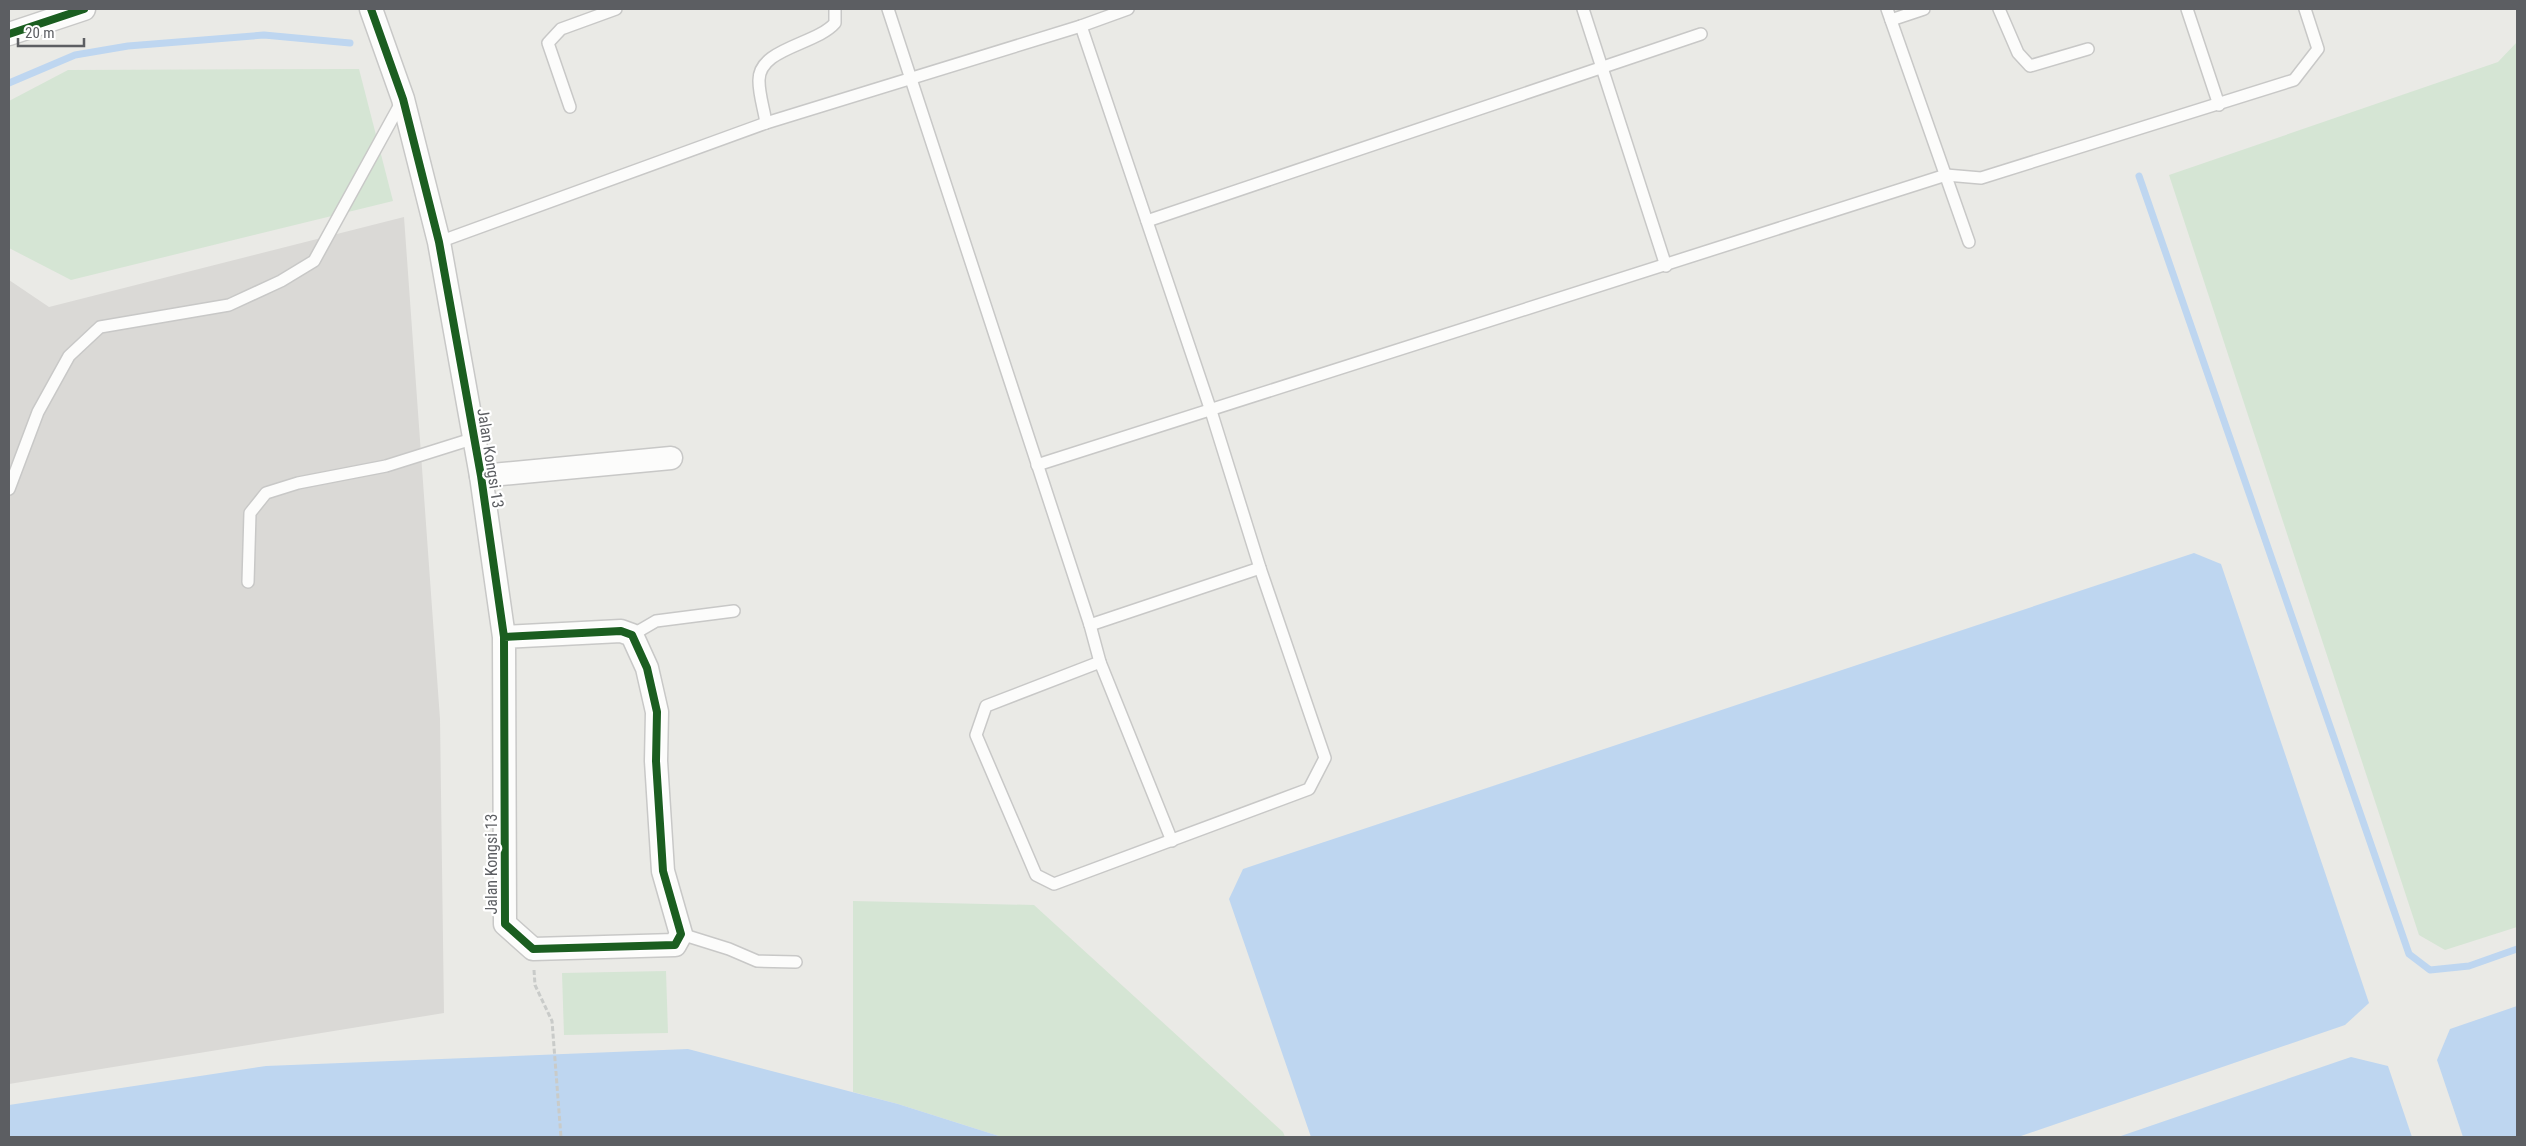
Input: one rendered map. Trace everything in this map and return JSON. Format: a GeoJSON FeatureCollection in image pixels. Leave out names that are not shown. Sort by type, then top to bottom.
{"type":"FeatureCollection","features":[{"type":"Feature","properties":{"kind":"street"},"geometry":{"type":"LineString","coordinates":[[9,34],[59,13],[84,9]]}},
{"type":"Feature","properties":{"kind":"street","name":"Jalan Kongsi 13"},"geometry":{"type":"LineString","coordinates":[[371,9],[403,99],[439,242],[475,438],[504,637],[505,924],[533,949]]}},
{"type":"Feature","properties":{"kind":"street"},"geometry":{"type":"LineString","coordinates":[[481,476],[671,458]]}},
{"type":"Feature","properties":{"kind":"street"},"geometry":{"type":"LineString","coordinates":[[504,637],[621,631],[632,635],[647,668],[657,712],[656,761],[663,871],[681,934],[675,945],[533,949]]}},
{"type":"Feature","properties":{"kind":"lane"},"geometry":{"type":"LineString","coordinates":[[570,107],[548,43],[561,29],[616,9]]}},
{"type":"Feature","properties":{"kind":"lane"},"geometry":{"type":"LineString","coordinates":[[766,123],[759,80],[761,67],[772,56],[826,33],[835,23],[835,9]]}},
{"type":"Feature","properties":{"kind":"lane"},"geometry":{"type":"LineString","coordinates":[[888,9],[909,78],[1090,625],[1100,662],[1172,841]]}},
{"type":"Feature","properties":{"kind":"lane"},"geometry":{"type":"LineString","coordinates":[[439,242],[766,123],[1081,26],[1128,9]]}},
{"type":"Feature","properties":{"kind":"lane"},"geometry":{"type":"LineString","coordinates":[[1583,9],[1666,266]]}},
{"type":"Feature","properties":{"kind":"lane"},"geometry":{"type":"LineString","coordinates":[[1887,9],[1969,242]]}},
{"type":"Feature","properties":{"kind":"lane"},"geometry":{"type":"LineString","coordinates":[[1891,20],[1924,9]]}},
{"type":"Feature","properties":{"kind":"lane"},"geometry":{"type":"LineString","coordinates":[[2002,9],[2018,53],[2030,66],[2088,49]]}},
{"type":"Feature","properties":{"kind":"lane"},"geometry":{"type":"LineString","coordinates":[[2187,9],[2220,105]]}},
{"type":"Feature","properties":{"kind":"lane"},"geometry":{"type":"LineString","coordinates":[[1037,465],[1666,266],[1946,175],[1981,178],[2220,105],[2294,80],[2318,49],[2305,9]]}},
{"type":"Feature","properties":{"kind":"lane"},"geometry":{"type":"LineString","coordinates":[[1081,26],[1211,411],[1260,568],[1325,758],[1309,789],[1054,884],[1036,875],[976,735],[986,706],[1100,662]]}},
{"type":"Feature","properties":{"kind":"lane"},"geometry":{"type":"LineString","coordinates":[[1147,220],[1701,34]]}},
{"type":"Feature","properties":{"kind":"lane"},"geometry":{"type":"LineString","coordinates":[[9,489],[38,412],[70,356],[100,328],[229,305],[281,281],[314,261],[348,203],[403,99]]}},
{"type":"Feature","properties":{"kind":"lane"},"geometry":{"type":"LineString","coordinates":[[248,582],[250,513],[266,492],[298,483],[386,466],[475,438]]}},
{"type":"Feature","properties":{"kind":"lane"},"geometry":{"type":"LineString","coordinates":[[1090,625],[1260,568]]}},
{"type":"Feature","properties":{"kind":"lane"},"geometry":{"type":"LineString","coordinates":[[632,635],[656,621],[734,611]]}},
{"type":"Feature","properties":{"kind":"lane"},"geometry":{"type":"LineString","coordinates":[[681,934],[729,949],[757,961],[796,962]]}},
{"type":"Feature","properties":{"kind":"path"},"geometry":{"type":"LineString","coordinates":[[533,949],[535,985],[552,1021],[561,1137]]}},
{"type":"Feature","properties":{"kind":"shaded area"},"geometry":{"type":"Polygon","coordinates":[[[404,217],[440,719],[444,1013],[9,1084],[9,280],[49,307],[404,217]]]}},
{"type":"Feature","properties":{"kind":"green space"},"geometry":{"type":"Polygon","coordinates":[[[2517,42],[2517,927],[2445,950],[2419,935],[2169,175],[2498,62],[2517,42]]]}},
{"type":"Feature","properties":{"kind":"green space"},"geometry":{"type":"Polygon","coordinates":[[[359,69],[393,201],[71,280],[9,248],[9,101],[68,70],[359,69]]]}},
{"type":"Feature","properties":{"kind":"green space"},"geometry":{"type":"Polygon","coordinates":[[[853,901],[1034,905],[1283,1132],[1285,1137],[1002,1137],[898,1104],[853,1092],[853,901]]]}},
{"type":"Feature","properties":{"kind":"green space"},"geometry":{"type":"Polygon","coordinates":[[[666,971],[668,1033],[564,1035],[562,973],[666,971]]]}},
{"type":"Feature","properties":{"kind":"water"},"geometry":{"type":"Polygon","coordinates":[[[2194,553],[2221,564],[2369,1003],[2345,1025],[2018,1137],[1311,1137],[1229,899],[1243,869],[2194,553]]]}},
{"type":"Feature","properties":{"kind":"water"},"geometry":{"type":"Polygon","coordinates":[[[2517,1006],[2517,1137],[2463,1137],[2437,1060],[2450,1029],[2517,1006]]]}},
{"type":"Feature","properties":{"kind":"water"},"geometry":{"type":"Polygon","coordinates":[[[688,1049],[898,1104],[1002,1137],[9,1137],[9,1105],[266,1066],[688,1049]]]}},
{"type":"Feature","properties":{"kind":"water"},"geometry":{"type":"Polygon","coordinates":[[[2351,1057],[2388,1066],[2412,1137],[2118,1137],[2351,1057]]]}},
{"type":"Feature","properties":{"kind":"waterway"},"geometry":{"type":"LineString","coordinates":[[9,83],[75,55],[128,46],[264,35],[350,43]]}},
{"type":"Feature","properties":{"kind":"waterway"},"geometry":{"type":"LineString","coordinates":[[2139,176],[2409,954],[2430,970],[2469,966],[2517,949]]}},
{"type":"Feature","properties":{"kind":"cycle path"},"geometry":{"type":"LineString","coordinates":[[9,34],[84,9]]}},
{"type":"Feature","properties":{"kind":"cycle path"},"geometry":{"type":"LineString","coordinates":[[371,9],[403,99],[439,242],[481,476],[504,637],[505,924],[533,949],[675,945],[681,934],[663,871],[656,761],[657,712],[647,668],[632,635],[621,631],[504,637]]}}]}
